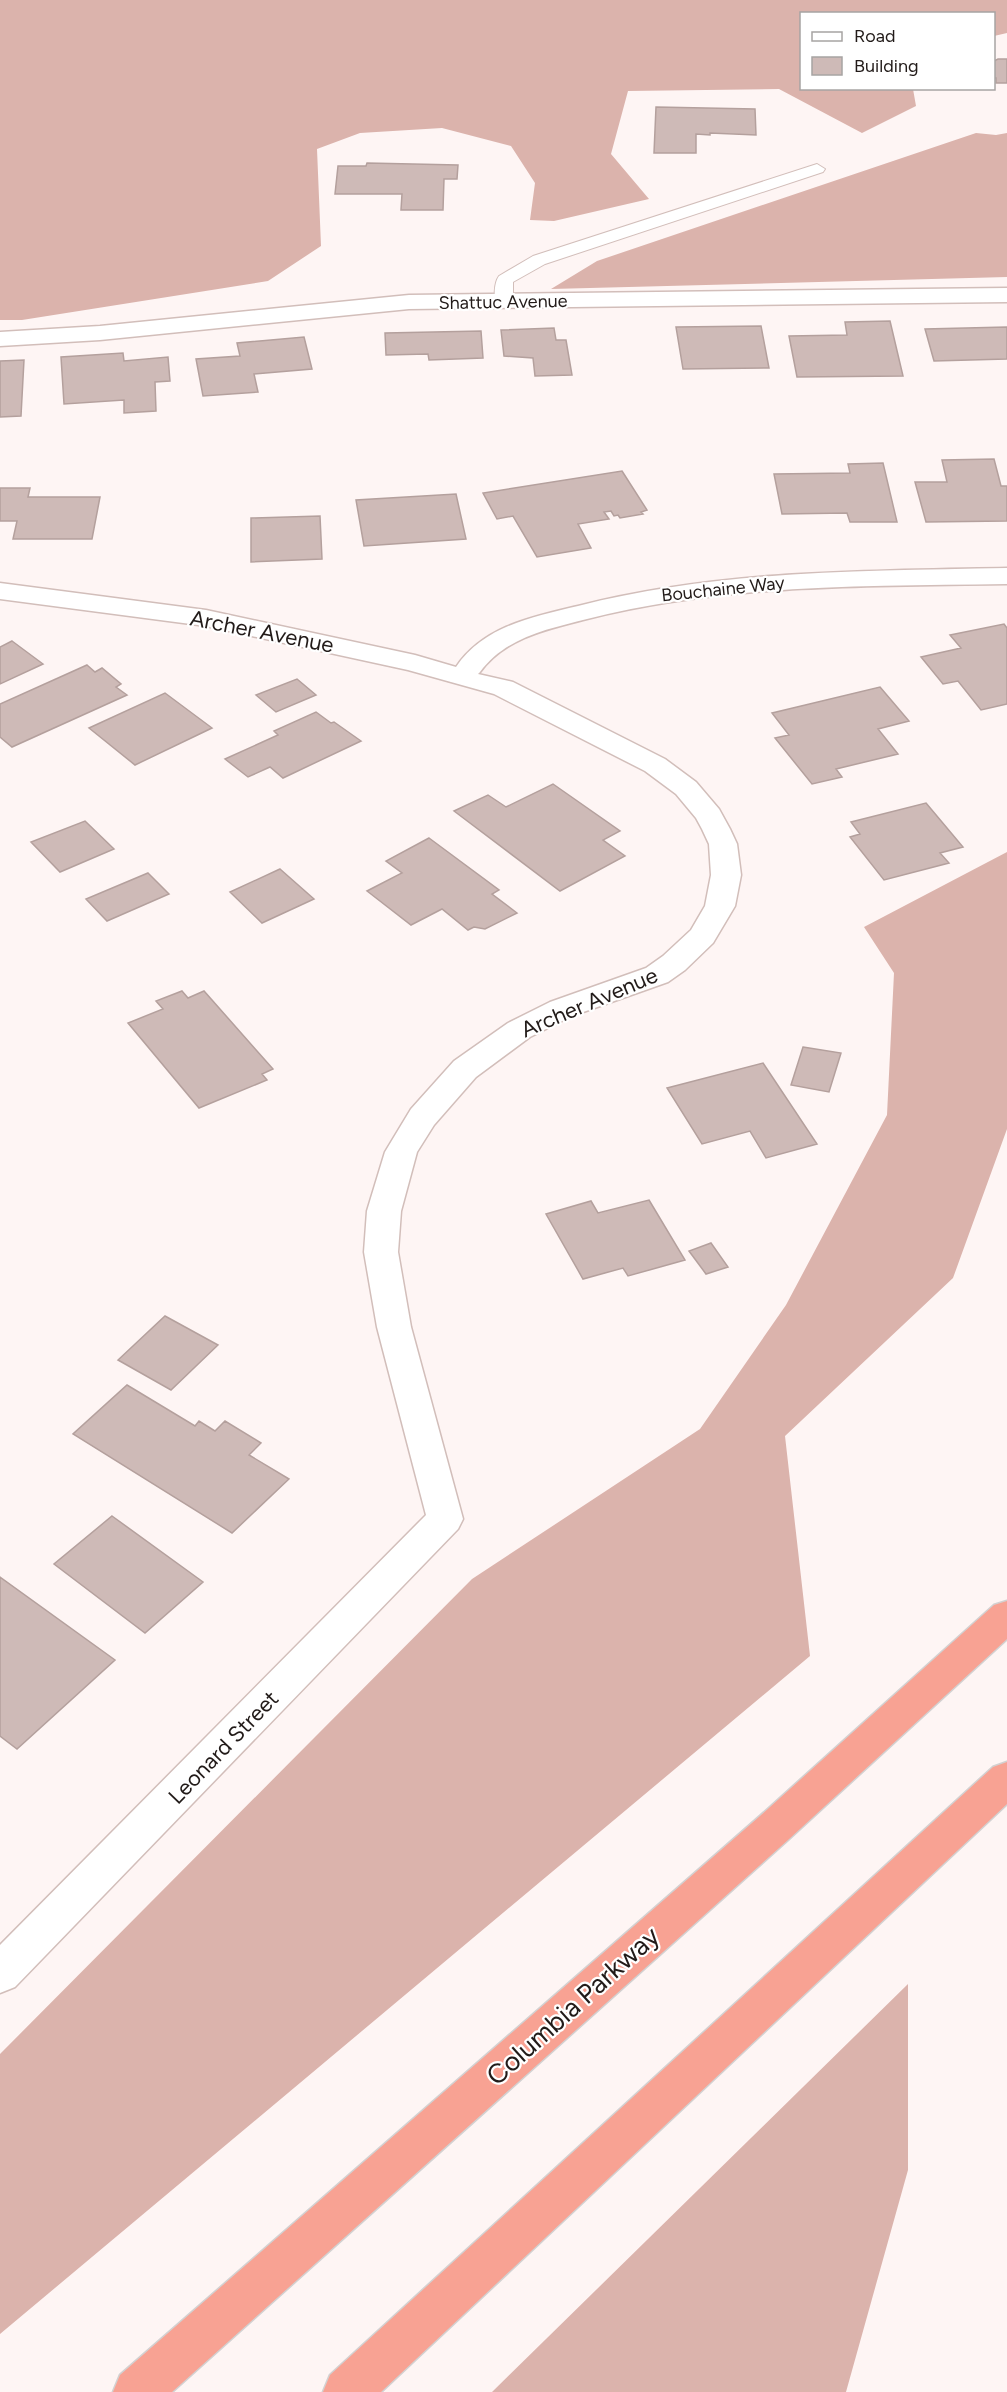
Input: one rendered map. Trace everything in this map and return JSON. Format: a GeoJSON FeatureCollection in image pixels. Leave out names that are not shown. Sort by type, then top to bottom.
{"type":"FeatureCollection","features":[{"type":"Feature","properties":{"kind":"highway","name":"Columbia Parkway"},"geometry":{"type":"LineString","coordinates":[[137,2392],[774,1828],[1007,1616]]}},
{"type":"Feature","properties":{"kind":"highway"},"geometry":{"type":"LineString","coordinates":[[347,2392],[1007,1779]]}},
{"type":"Feature","properties":{"kind":"street","name":"Shattuc Avenue"},"geometry":{"type":"LineString","coordinates":[[0,339],[100,333],[409,302],[1007,295]]}},
{"type":"Feature","properties":{"kind":"street","name":"Bouchaine Way"},"geometry":{"type":"LineString","coordinates":[[462,678],[474,659],[493,643],[528,627],[589,610],[673,593],[760,582],[1007,576]]}},
{"type":"Feature","properties":{"kind":"street","name":"Archer Avenue"},"geometry":{"type":"LineString","coordinates":[[0,591],[206,618],[415,663],[503,688],[655,765],[686,788],[709,815],[723,844],[726,875],[720,906],[702,936],[674,963],[657,975],[561,1009],[519,1030],[465,1069],[422,1117],[401,1152],[384,1211],[381,1252],[394,1327],[445,1519]]}},
{"type":"Feature","properties":{"kind":"street","name":"Leonard Street"},"geometry":{"type":"LineString","coordinates":[[0,1974],[445,1519]]}},
{"type":"Feature","properties":{"kind":"lane"},"geometry":{"type":"LineString","coordinates":[[504,302],[505,280],[539,260],[817,169]]}},
{"type":"Feature","properties":{"kind":"shaded area"},"geometry":{"type":"Polygon","coordinates":[[[0,0],[1007,0],[1007,33],[995,36],[995,12],[800,12],[800,90],[913,90],[916,106],[862,133],[779,89],[628,91],[611,154],[649,199],[554,221],[530,220],[535,183],[511,146],[442,128],[360,133],[317,149],[321,246],[268,281],[22,320],[0,320],[0,0]]]}},
{"type":"Feature","properties":{"kind":"shaded area"},"geometry":{"type":"Polygon","coordinates":[[[976,133],[996,135],[1007,133],[1007,277],[551,289],[597,261],[976,133]]]}},
{"type":"Feature","properties":{"kind":"shaded area"},"geometry":{"type":"Polygon","coordinates":[[[1007,852],[1007,1129],[953,1278],[785,1436],[810,1656],[0,2334],[0,2054],[472,1579],[700,1429],[786,1305],[887,1115],[894,973],[864,927],[1007,852]]]}},
{"type":"Feature","properties":{"kind":"shaded area"},"geometry":{"type":"Polygon","coordinates":[[[908,1984],[908,2170],[846,2392],[492,2392],[908,1984]]]}},
{"type":"Feature","properties":{"kind":"building"},"geometry":{"type":"Polygon","coordinates":[[[1007,59],[1007,83],[996,83],[995,60],[1007,59]]]}},
{"type":"Feature","properties":{"kind":"building"},"geometry":{"type":"Polygon","coordinates":[[[656,107],[755,109],[756,135],[696,134],[696,153],[654,153],[656,107]]]}},
{"type":"Feature","properties":{"kind":"building"},"geometry":{"type":"Polygon","coordinates":[[[367,163],[458,165],[457,179],[444,179],[443,210],[401,210],[402,194],[335,194],[338,166],[366,166],[367,163]]]}},
{"type":"Feature","properties":{"kind":"building"},"geometry":{"type":"Polygon","coordinates":[[[890,321],[903,376],[797,377],[789,336],[847,335],[845,322],[890,321]]]}},
{"type":"Feature","properties":{"kind":"building"},"geometry":{"type":"Polygon","coordinates":[[[761,326],[769,368],[683,369],[676,327],[761,326]]]}},
{"type":"Feature","properties":{"kind":"building"},"geometry":{"type":"Polygon","coordinates":[[[1007,327],[1007,359],[934,361],[925,329],[1007,327]]]}},
{"type":"Feature","properties":{"kind":"building"},"geometry":{"type":"Polygon","coordinates":[[[554,328],[556,340],[566,340],[572,375],[535,376],[533,358],[504,356],[501,330],[554,328]]]}},
{"type":"Feature","properties":{"kind":"building"},"geometry":{"type":"Polygon","coordinates":[[[481,331],[483,358],[429,360],[428,354],[386,355],[385,333],[481,331]]]}},
{"type":"Feature","properties":{"kind":"building"},"geometry":{"type":"Polygon","coordinates":[[[304,337],[312,369],[254,374],[258,392],[203,396],[196,359],[240,356],[237,343],[304,337]]]}},
{"type":"Feature","properties":{"kind":"building"},"geometry":{"type":"Polygon","coordinates":[[[123,353],[124,361],[168,357],[170,381],[155,382],[156,411],[124,413],[124,400],[64,404],[61,357],[123,353]]]}},
{"type":"Feature","properties":{"kind":"building"},"geometry":{"type":"Polygon","coordinates":[[[24,360],[21,416],[0,417],[0,361],[24,360]]]}},
{"type":"Feature","properties":{"kind":"building"},"geometry":{"type":"Polygon","coordinates":[[[994,459],[1001,486],[1007,486],[1007,521],[926,522],[915,482],[947,482],[942,460],[994,459]]]}},
{"type":"Feature","properties":{"kind":"building"},"geometry":{"type":"Polygon","coordinates":[[[883,463],[897,522],[850,522],[847,513],[782,514],[774,474],[850,473],[848,464],[883,463]]]}},
{"type":"Feature","properties":{"kind":"building"},"geometry":{"type":"Polygon","coordinates":[[[622,471],[647,510],[641,512],[643,514],[620,518],[618,515],[614,516],[611,511],[604,512],[609,519],[578,524],[591,548],[537,557],[513,516],[497,519],[483,493],[622,471]]]}},
{"type":"Feature","properties":{"kind":"building"},"geometry":{"type":"Polygon","coordinates":[[[0,488],[30,488],[28,497],[100,497],[92,539],[13,539],[17,521],[0,521],[0,488]]]}},
{"type":"Feature","properties":{"kind":"building"},"geometry":{"type":"Polygon","coordinates":[[[456,494],[466,539],[364,546],[356,500],[456,494]]]}},
{"type":"Feature","properties":{"kind":"building"},"geometry":{"type":"Polygon","coordinates":[[[320,516],[322,559],[251,562],[251,518],[320,516]]]}},
{"type":"Feature","properties":{"kind":"building"},"geometry":{"type":"Polygon","coordinates":[[[1004,624],[1007,628],[1007,704],[981,710],[958,681],[943,684],[921,657],[961,648],[950,635],[1004,624]]]}},
{"type":"Feature","properties":{"kind":"building"},"geometry":{"type":"Polygon","coordinates":[[[12,641],[43,664],[0,684],[0,647],[12,641]]]}},
{"type":"Feature","properties":{"kind":"building"},"geometry":{"type":"Polygon","coordinates":[[[87,665],[95,672],[102,668],[121,684],[116,687],[127,695],[12,747],[0,737],[0,704],[87,665]]]}},
{"type":"Feature","properties":{"kind":"building"},"geometry":{"type":"Polygon","coordinates":[[[297,679],[316,695],[276,712],[256,695],[297,679]]]}},
{"type":"Feature","properties":{"kind":"building"},"geometry":{"type":"Polygon","coordinates":[[[880,687],[909,721],[878,729],[898,754],[836,769],[842,777],[812,784],[775,738],[789,735],[772,713],[880,687]]]}},
{"type":"Feature","properties":{"kind":"building"},"geometry":{"type":"Polygon","coordinates":[[[165,693],[212,728],[135,765],[89,728],[165,693]]]}},
{"type":"Feature","properties":{"kind":"building"},"geometry":{"type":"Polygon","coordinates":[[[316,712],[361,741],[283,778],[270,767],[248,777],[225,759],[278,735],[274,731],[316,712]]]}},
{"type":"Feature","properties":{"kind":"building"},"geometry":{"type":"Polygon","coordinates":[[[553,784],[620,831],[603,840],[625,856],[560,891],[454,811],[488,795],[506,807],[553,784]]]}},
{"type":"Feature","properties":{"kind":"building"},"geometry":{"type":"Polygon","coordinates":[[[926,803],[963,847],[940,853],[949,863],[884,880],[850,837],[860,834],[851,822],[926,803]]]}},
{"type":"Feature","properties":{"kind":"building"},"geometry":{"type":"Polygon","coordinates":[[[85,821],[114,849],[60,872],[31,842],[85,821]]]}},
{"type":"Feature","properties":{"kind":"building"},"geometry":{"type":"Polygon","coordinates":[[[429,838],[499,890],[492,894],[517,913],[485,929],[474,927],[468,930],[442,909],[411,925],[367,891],[402,873],[386,861],[429,838]]]}},
{"type":"Feature","properties":{"kind":"building"},"geometry":{"type":"Polygon","coordinates":[[[280,869],[314,899],[262,923],[230,892],[280,869]]]}},
{"type":"Feature","properties":{"kind":"building"},"geometry":{"type":"Polygon","coordinates":[[[148,873],[169,894],[107,921],[86,899],[148,873]]]}},
{"type":"Feature","properties":{"kind":"building"},"geometry":{"type":"Polygon","coordinates":[[[182,991],[188,998],[204,991],[273,1069],[262,1074],[267,1080],[199,1108],[128,1023],[163,1009],[156,1001],[182,991]]]}},
{"type":"Feature","properties":{"kind":"building"},"geometry":{"type":"Polygon","coordinates":[[[803,1047],[841,1053],[829,1092],[791,1085],[803,1047]]]}},
{"type":"Feature","properties":{"kind":"building"},"geometry":{"type":"Polygon","coordinates":[[[763,1063],[817,1144],[766,1158],[750,1131],[702,1144],[667,1088],[763,1063]]]}},
{"type":"Feature","properties":{"kind":"building"},"geometry":{"type":"Polygon","coordinates":[[[649,1200],[685,1260],[628,1276],[623,1268],[583,1279],[546,1214],[591,1201],[598,1213],[649,1200]]]}},
{"type":"Feature","properties":{"kind":"building"},"geometry":{"type":"Polygon","coordinates":[[[711,1243],[728,1267],[706,1274],[689,1251],[711,1243]]]}},
{"type":"Feature","properties":{"kind":"building"},"geometry":{"type":"Polygon","coordinates":[[[165,1316],[218,1345],[171,1390],[118,1360],[165,1316]]]}},
{"type":"Feature","properties":{"kind":"building"},"geometry":{"type":"Polygon","coordinates":[[[127,1385],[195,1426],[199,1421],[215,1431],[225,1421],[261,1443],[249,1455],[289,1479],[232,1533],[73,1434],[127,1385]]]}},
{"type":"Feature","properties":{"kind":"building"},"geometry":{"type":"Polygon","coordinates":[[[112,1516],[203,1582],[145,1633],[54,1564],[112,1516]]]}},
{"type":"Feature","properties":{"kind":"building"},"geometry":{"type":"Polygon","coordinates":[[[0,1577],[115,1660],[17,1749],[0,1736],[0,1577]]]}}]}
